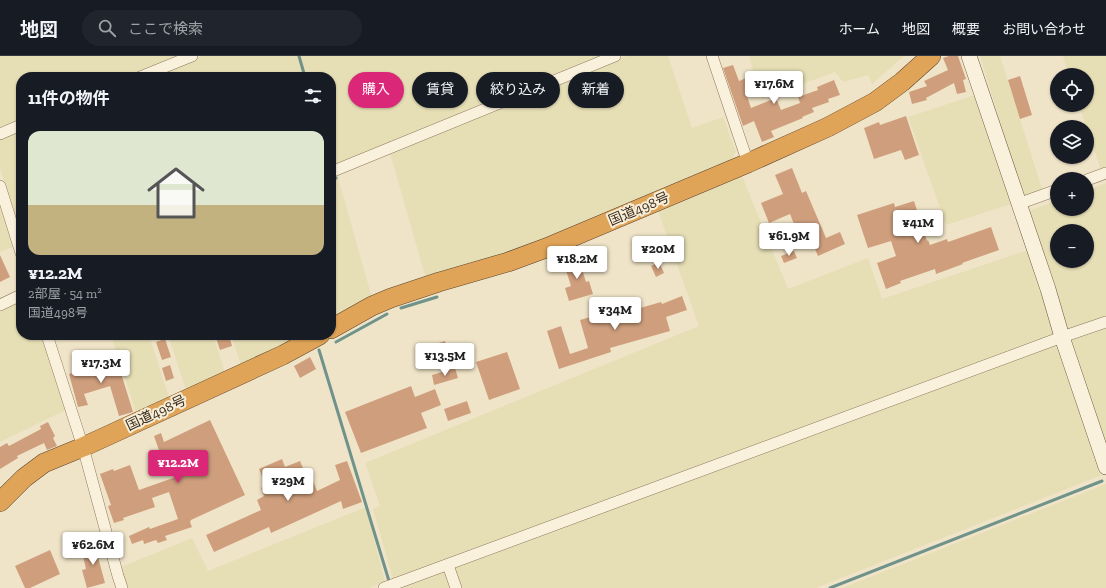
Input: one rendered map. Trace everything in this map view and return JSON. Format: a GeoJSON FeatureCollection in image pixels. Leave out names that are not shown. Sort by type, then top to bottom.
{"type":"FeatureCollection","features":[{"type":"Feature","properties":{"kind":"highway","name":"国道498号"},"geometry":{"type":"LineString","coordinates":[[336,326],[372,306],[391,298],[508,262],[546,248],[748,163],[828,127],[875,102],[902,82],[931,56]]}},
{"type":"Feature","properties":{"kind":"highway","name":"国道498号"},"geometry":{"type":"LineString","coordinates":[[0,502],[24,478],[44,463],[83,447],[283,355],[311,340]]}},
{"type":"Feature","properties":{"kind":"street"},"geometry":{"type":"LineString","coordinates":[[152,72],[192,56]]}},
{"type":"Feature","properties":{"kind":"street"},"geometry":{"type":"LineString","coordinates":[[336,170],[615,56]]}},
{"type":"Feature","properties":{"kind":"street"},"geometry":{"type":"LineString","coordinates":[[712,56],[748,163]]}},
{"type":"Feature","properties":{"kind":"street"},"geometry":{"type":"LineString","coordinates":[[969,56],[1048,289],[1062,337],[1106,467]]}},
{"type":"Feature","properties":{"kind":"street"},"geometry":{"type":"LineString","coordinates":[[0,134],[16,127]]}},
{"type":"Feature","properties":{"kind":"street"},"geometry":{"type":"LineString","coordinates":[[1094,177],[1106,173]]}},
{"type":"Feature","properties":{"kind":"street"},"geometry":{"type":"LineString","coordinates":[[0,186],[16,236]]}},
{"type":"Feature","properties":{"kind":"street"},"geometry":{"type":"LineString","coordinates":[[1018,204],[1050,193]]}},
{"type":"Feature","properties":{"kind":"street"},"geometry":{"type":"LineString","coordinates":[[0,306],[16,298]]}},
{"type":"Feature","properties":{"kind":"street"},"geometry":{"type":"LineString","coordinates":[[384,588],[1106,322]]}},
{"type":"Feature","properties":{"kind":"street"},"geometry":{"type":"LineString","coordinates":[[49,340],[83,447],[122,588]]}},
{"type":"Feature","properties":{"kind":"street"},"geometry":{"type":"LineString","coordinates":[[448,565],[456,588]]}},
{"type":"Feature","properties":{"kind":"shaded area"},"geometry":{"type":"Polygon","coordinates":[[[0,56],[181,56],[141,72],[16,72],[16,123],[0,129],[0,56]]]}},
{"type":"Feature","properties":{"kind":"shaded area"},"geometry":{"type":"Polygon","coordinates":[[[202,56],[600,56],[560,73],[476,72],[476,107],[336,165],[336,72],[163,72],[202,56]]]}},
{"type":"Feature","properties":{"kind":"shaded area"},"geometry":{"type":"Polygon","coordinates":[[[627,56],[668,56],[692,128],[723,117],[736,152],[730,161],[554,237],[426,279],[390,153],[500,108],[560,108],[560,83],[568,80],[568,108],[624,108],[624,72],[588,72],[627,56]]]}},
{"type":"Feature","properties":{"kind":"shaded area"},"geometry":{"type":"Polygon","coordinates":[[[749,56],[904,56],[872,84],[868,75],[843,82],[835,72],[762,99],[749,56]]]}},
{"type":"Feature","properties":{"kind":"shaded area"},"geometry":{"type":"Polygon","coordinates":[[[980,56],[1000,56],[1043,192],[1024,199],[980,56]]]}},
{"type":"Feature","properties":{"kind":"shaded area"},"geometry":{"type":"Polygon","coordinates":[[[1063,56],[1106,56],[1106,168],[1101,170],[1094,149],[1094,120],[1084,120],[1081,112],[1094,112],[1094,68],[1067,68],[1063,56]]]}},
{"type":"Feature","properties":{"kind":"shaded area"},"geometry":{"type":"Polygon","coordinates":[[[975,95],[1011,204],[946,225],[908,117],[975,95]]]}},
{"type":"Feature","properties":{"kind":"shaded area"},"geometry":{"type":"Polygon","coordinates":[[[16,132],[16,221],[0,168],[0,138],[16,132]]]}},
{"type":"Feature","properties":{"kind":"shaded area"},"geometry":{"type":"Polygon","coordinates":[[[336,174],[372,298],[336,317],[336,174]]]}},
{"type":"Feature","properties":{"kind":"shaded area"},"geometry":{"type":"Polygon","coordinates":[[[742,176],[788,289],[868,258],[882,299],[1028,250],[1055,336],[393,579],[373,509],[380,506],[365,463],[699,326],[658,211],[742,176]]]}},
{"type":"Feature","properties":{"kind":"shaded area"},"geometry":{"type":"Polygon","coordinates":[[[1106,183],[1106,317],[1068,330],[1028,211],[1050,203],[1050,216],[1094,216],[1094,187],[1106,183]]]}},
{"type":"Feature","properties":{"kind":"shaded area"},"geometry":{"type":"Polygon","coordinates":[[[0,198],[15,246],[0,252],[0,198]]]}},
{"type":"Feature","properties":{"kind":"shaded area"},"geometry":{"type":"Polygon","coordinates":[[[16,302],[16,340],[45,340],[66,410],[0,442],[0,310],[16,302]]]}},
{"type":"Feature","properties":{"kind":"shaded area"},"geometry":{"type":"Polygon","coordinates":[[[1106,327],[1106,444],[1071,339],[1106,327]]]}},
{"type":"Feature","properties":{"kind":"shaded area"},"geometry":{"type":"Polygon","coordinates":[[[113,340],[151,340],[170,401],[137,416],[113,340]]]}},
{"type":"Feature","properties":{"kind":"shaded area"},"geometry":{"type":"Polygon","coordinates":[[[170,340],[215,340],[226,376],[187,393],[170,340]]]}},
{"type":"Feature","properties":{"kind":"shaded area"},"geometry":{"type":"Polygon","coordinates":[[[233,340],[295,340],[242,368],[233,340]]]}},
{"type":"Feature","properties":{"kind":"shaded area"},"geometry":{"type":"Polygon","coordinates":[[[1059,343],[1102,475],[816,588],[461,588],[453,568],[1059,343]]]}},
{"type":"Feature","properties":{"kind":"shaded area"},"geometry":{"type":"Polygon","coordinates":[[[1106,484],[1106,588],[842,588],[1106,484]]]}},
{"type":"Feature","properties":{"kind":"shaded area"},"geometry":{"type":"Polygon","coordinates":[[[366,507],[385,582],[369,588],[127,588],[119,568],[192,538],[208,571],[366,507]]]}},
{"type":"Feature","properties":{"kind":"shaded area"},"geometry":{"type":"Polygon","coordinates":[[[445,571],[451,588],[398,588],[445,571]]]}},
{"type":"Feature","properties":{"kind":"building"},"geometry":{"type":"Polygon","coordinates":[[[958,56],[966,79],[963,80],[966,92],[957,94],[954,83],[926,98],[927,100],[912,104],[909,92],[927,86],[924,81],[948,70],[943,58],[958,56]]]}},
{"type":"Feature","properties":{"kind":"building"},"geometry":{"type":"Polygon","coordinates":[[[733,65],[739,81],[751,76],[756,89],[746,93],[751,108],[776,98],[781,110],[800,103],[798,97],[818,90],[817,87],[834,80],[840,95],[828,99],[829,102],[812,108],[814,112],[802,117],[803,118],[771,131],[774,137],[762,142],[754,121],[743,126],[723,68],[733,65]]]}},
{"type":"Feature","properties":{"kind":"building"},"geometry":{"type":"Polygon","coordinates":[[[1020,76],[1032,115],[1020,119],[1008,80],[1020,76]]]}},
{"type":"Feature","properties":{"kind":"building"},"geometry":{"type":"Polygon","coordinates":[[[906,116],[919,155],[905,160],[901,150],[874,159],[864,128],[879,122],[880,125],[906,116]]]}},
{"type":"Feature","properties":{"kind":"building"},"geometry":{"type":"Polygon","coordinates":[[[792,168],[802,193],[806,191],[826,238],[840,232],[845,244],[818,256],[809,235],[800,239],[790,214],[769,223],[761,203],[783,194],[775,175],[792,168]]]}},
{"type":"Feature","properties":{"kind":"building"},"geometry":{"type":"Polygon","coordinates":[[[914,201],[927,241],[928,240],[930,245],[947,239],[948,242],[991,227],[999,250],[936,274],[935,269],[900,281],[901,283],[886,289],[877,263],[896,256],[891,241],[868,248],[857,215],[894,203],[895,207],[914,201]]]}},
{"type":"Feature","properties":{"kind":"building"},"geometry":{"type":"Polygon","coordinates":[[[794,251],[797,258],[784,263],[781,256],[794,251]]]}},
{"type":"Feature","properties":{"kind":"building"},"geometry":{"type":"Polygon","coordinates":[[[0,255],[10,277],[0,282],[0,255]]]}},
{"type":"Feature","properties":{"kind":"building"},"geometry":{"type":"Polygon","coordinates":[[[578,257],[586,282],[589,281],[593,294],[569,301],[565,288],[571,286],[563,261],[578,257]]]}},
{"type":"Feature","properties":{"kind":"building"},"geometry":{"type":"Polygon","coordinates":[[[659,262],[664,273],[656,277],[651,266],[659,262]]]}},
{"type":"Feature","properties":{"kind":"building"},"geometry":{"type":"Polygon","coordinates":[[[682,296],[687,310],[666,317],[670,331],[610,348],[611,352],[559,369],[547,331],[561,326],[570,354],[588,348],[580,320],[601,314],[602,319],[661,302],[662,304],[682,296]]]}},
{"type":"Feature","properties":{"kind":"building"},"geometry":{"type":"Polygon","coordinates":[[[165,340],[171,357],[162,360],[156,342],[165,340]]]}},
{"type":"Feature","properties":{"kind":"building"},"geometry":{"type":"Polygon","coordinates":[[[217,340],[230,340],[232,346],[220,350],[217,340]]]}},
{"type":"Feature","properties":{"kind":"building"},"geometry":{"type":"Polygon","coordinates":[[[445,341],[448,354],[427,360],[423,348],[445,341]]]}},
{"type":"Feature","properties":{"kind":"building"},"geometry":{"type":"Polygon","coordinates":[[[507,352],[520,389],[489,400],[476,362],[507,352]]]}},
{"type":"Feature","properties":{"kind":"building"},"geometry":{"type":"Polygon","coordinates":[[[310,357],[316,369],[300,378],[294,366],[310,357]]]}},
{"type":"Feature","properties":{"kind":"building"},"geometry":{"type":"Polygon","coordinates":[[[105,358],[106,363],[117,360],[133,412],[119,416],[110,386],[84,394],[88,405],[78,407],[69,374],[82,370],[81,365],[105,358]]]}},
{"type":"Feature","properties":{"kind":"building"},"geometry":{"type":"Polygon","coordinates":[[[170,365],[174,378],[166,381],[162,368],[170,365]]]}},
{"type":"Feature","properties":{"kind":"building"},"geometry":{"type":"Polygon","coordinates":[[[455,368],[458,378],[434,385],[432,375],[455,368]]]}},
{"type":"Feature","properties":{"kind":"building"},"geometry":{"type":"Polygon","coordinates":[[[411,386],[415,397],[435,389],[441,405],[421,413],[427,428],[361,453],[345,412],[411,386]]]}},
{"type":"Feature","properties":{"kind":"building"},"geometry":{"type":"Polygon","coordinates":[[[467,401],[471,413],[448,421],[444,409],[467,401]]]}},
{"type":"Feature","properties":{"kind":"building"},"geometry":{"type":"Polygon","coordinates":[[[210,420],[245,495],[191,520],[190,522],[192,527],[165,536],[167,540],[158,543],[156,540],[144,544],[143,540],[132,544],[129,536],[149,527],[150,529],[178,519],[169,492],[152,498],[155,507],[123,518],[124,520],[114,523],[108,506],[111,505],[100,474],[130,465],[139,490],[190,472],[180,452],[162,459],[154,436],[161,433],[164,442],[210,420]]]}},
{"type":"Feature","properties":{"kind":"building"},"geometry":{"type":"Polygon","coordinates":[[[48,422],[55,436],[53,438],[57,446],[47,450],[44,443],[17,456],[18,458],[0,469],[0,447],[7,443],[9,446],[41,429],[40,426],[48,422]]]}},
{"type":"Feature","properties":{"kind":"building"},"geometry":{"type":"Polygon","coordinates":[[[282,459],[285,467],[300,461],[307,478],[311,476],[317,491],[340,480],[335,465],[347,461],[362,502],[343,509],[341,501],[271,533],[269,527],[214,552],[206,535],[261,510],[257,500],[264,496],[261,488],[266,485],[259,469],[282,459]]]}},
{"type":"Feature","properties":{"kind":"building"},"geometry":{"type":"Polygon","coordinates":[[[99,543],[103,556],[98,557],[105,583],[87,588],[82,570],[86,569],[82,552],[89,550],[88,546],[99,543]]]}},
{"type":"Feature","properties":{"kind":"building"},"geometry":{"type":"Polygon","coordinates":[[[50,550],[60,574],[30,588],[25,588],[15,566],[50,550]]]}},
{"type":"Feature","properties":{"kind":"waterway"},"geometry":{"type":"LineString","coordinates":[[299,56],[304,72]]}},
{"type":"Feature","properties":{"kind":"waterway"},"geometry":{"type":"LineString","coordinates":[[401,308],[437,297]]}},
{"type":"Feature","properties":{"kind":"waterway"},"geometry":{"type":"LineString","coordinates":[[336,342],[387,314]]}},
{"type":"Feature","properties":{"kind":"waterway"},"geometry":{"type":"LineString","coordinates":[[319,350],[389,581]]}},
{"type":"Feature","properties":{"kind":"waterway"},"geometry":{"type":"LineString","coordinates":[[830,588],[1102,481]]}}]}
